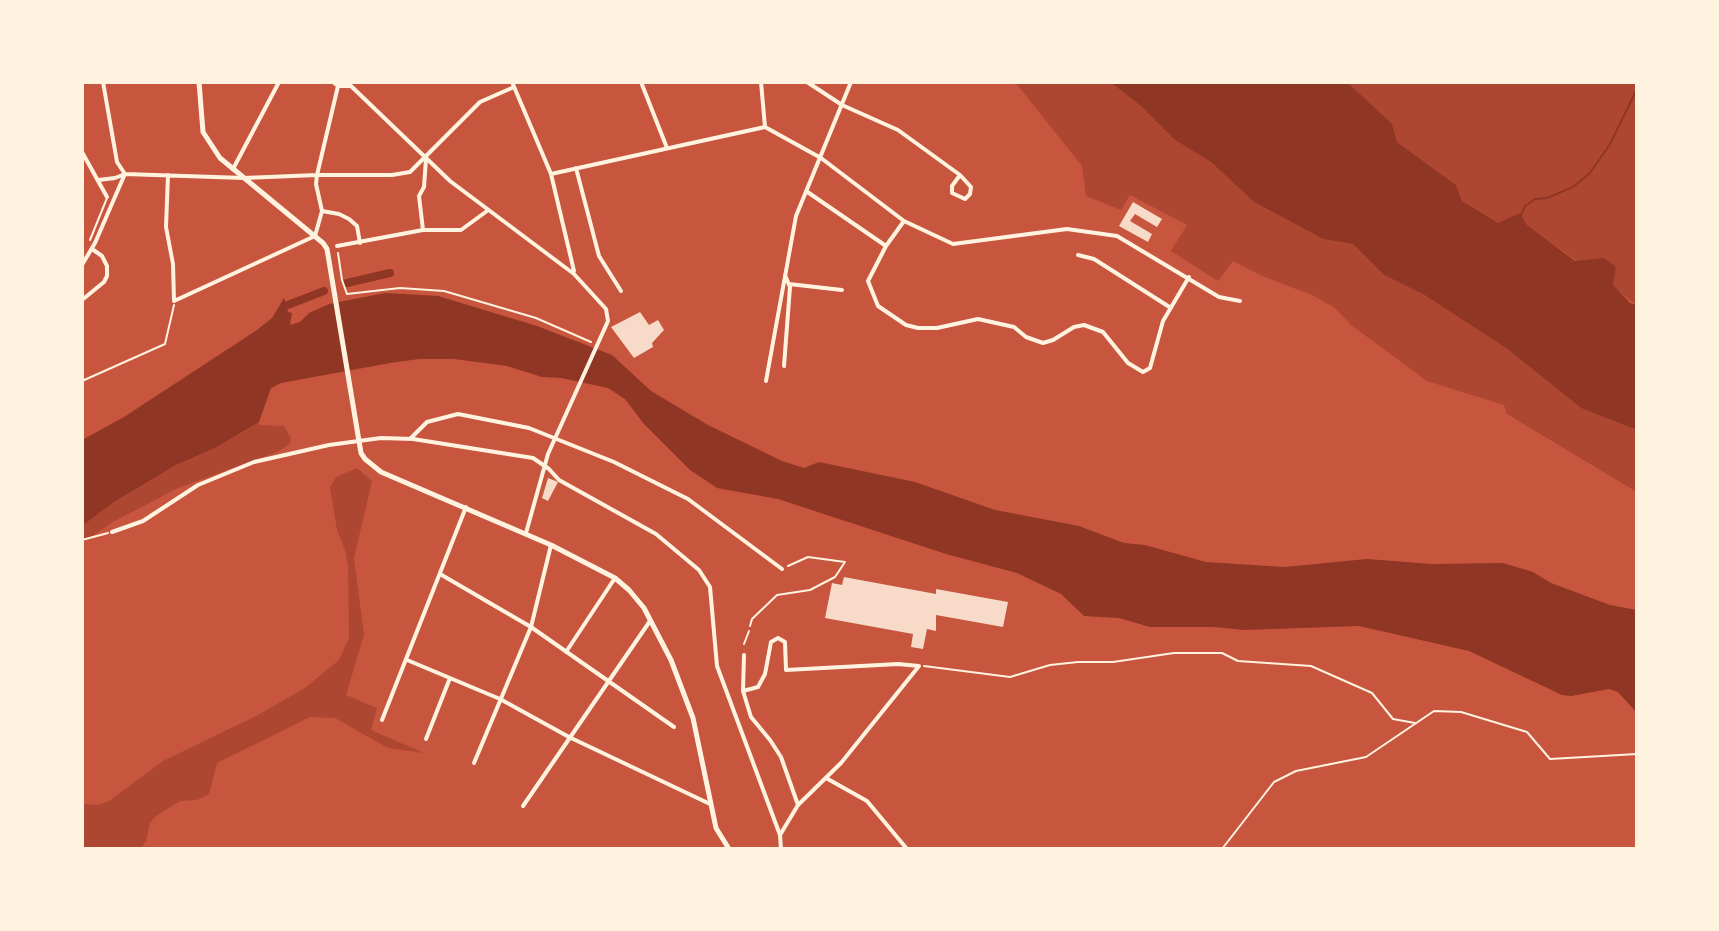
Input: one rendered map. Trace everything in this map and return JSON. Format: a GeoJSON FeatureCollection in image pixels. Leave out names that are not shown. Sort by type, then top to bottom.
{"type":"FeatureCollection","features":[{"type":"Feature","properties":{"kind":"street"},"geometry":{"type":"LineString","coordinates":[[103,82],[117,162],[125,174]]}},
{"type":"Feature","properties":{"kind":"street"},"geometry":{"type":"LineString","coordinates":[[199,82],[203,132],[220,158],[323,243],[330,255],[361,453],[372,467],[381,472],[526,533],[615,578],[629,590],[644,608],[671,660],[693,718],[716,828],[729,849]]}},
{"type":"Feature","properties":{"kind":"street"},"geometry":{"type":"LineString","coordinates":[[233,169],[279,82]]}},
{"type":"Feature","properties":{"kind":"street"},"geometry":{"type":"LineString","coordinates":[[641,82],[667,148]]}},
{"type":"Feature","properties":{"kind":"street"},"geometry":{"type":"LineString","coordinates":[[761,82],[765,127]]}},
{"type":"Feature","properties":{"kind":"street"},"geometry":{"type":"LineString","coordinates":[[807,82],[842,105],[898,130],[960,175],[971,187],[965,199],[952,193],[952,186],[960,175]]}},
{"type":"Feature","properties":{"kind":"street"},"geometry":{"type":"LineString","coordinates":[[766,381],[796,216],[851,82]]}},
{"type":"Feature","properties":{"kind":"street"},"geometry":{"type":"LineString","coordinates":[[168,175],[166,227],[173,264],[174,301],[315,236],[322,211],[317,175],[336,84],[352,84],[469,198],[574,274],[606,309],[608,321],[548,454],[526,533]]}},
{"type":"Feature","properties":{"kind":"street"},"geometry":{"type":"LineString","coordinates":[[98,180],[125,174],[244,178],[410,172],[480,102],[513,84],[551,174],[574,274]]}},
{"type":"Feature","properties":{"kind":"street"},"geometry":{"type":"LineString","coordinates":[[551,174],[765,127],[821,158],[904,221],[953,244],[1067,229],[1117,236],[1219,297],[1240,301]]}},
{"type":"Feature","properties":{"kind":"street"},"geometry":{"type":"LineString","coordinates":[[82,152],[107,197]]}},
{"type":"Feature","properties":{"kind":"street"},"geometry":{"type":"LineString","coordinates":[[423,230],[419,196],[424,187],[426,158]]}},
{"type":"Feature","properties":{"kind":"street"},"geometry":{"type":"LineString","coordinates":[[576,168],[599,256],[621,291]]}},
{"type":"Feature","properties":{"kind":"street"},"geometry":{"type":"LineString","coordinates":[[82,265],[125,174]]}},
{"type":"Feature","properties":{"kind":"street"},"geometry":{"type":"LineString","coordinates":[[806,191],[886,246]]}},
{"type":"Feature","properties":{"kind":"street"},"geometry":{"type":"LineString","coordinates":[[322,211],[349,219],[357,226],[360,243]]}},
{"type":"Feature","properties":{"kind":"street"},"geometry":{"type":"LineString","coordinates":[[337,246],[423,230],[461,230],[487,211]]}},
{"type":"Feature","properties":{"kind":"street"},"geometry":{"type":"LineString","coordinates":[[904,221],[886,246],[868,281],[878,306],[906,325],[918,328],[937,328],[978,319],[1014,327],[1026,337],[1043,343],[1074,327],[1092,327],[1103,332],[1128,363],[1143,372],[1150,368],[1163,321],[1189,277]]}},
{"type":"Feature","properties":{"kind":"street"},"geometry":{"type":"LineString","coordinates":[[82,247],[87,256]]}},
{"type":"Feature","properties":{"kind":"street"},"geometry":{"type":"LineString","coordinates":[[82,300],[107,276],[107,266],[102,256],[92,249]]}},
{"type":"Feature","properties":{"kind":"street"},"geometry":{"type":"LineString","coordinates":[[1078,255],[1094,259],[1171,308]]}},
{"type":"Feature","properties":{"kind":"street"},"geometry":{"type":"LineString","coordinates":[[784,272],[789,284],[784,366]]}},
{"type":"Feature","properties":{"kind":"street"},"geometry":{"type":"LineString","coordinates":[[789,284],[842,290]]}},
{"type":"Feature","properties":{"kind":"street"},"geometry":{"type":"LineString","coordinates":[[410,439],[427,422],[458,414],[529,428],[614,462],[688,499],[782,569]]}},
{"type":"Feature","properties":{"kind":"street"},"geometry":{"type":"LineString","coordinates":[[112,532],[143,521],[198,485],[254,462],[329,445],[381,438],[410,439],[533,458],[559,480],[656,534],[699,570],[710,587],[717,666],[780,835],[781,849]]}},
{"type":"Feature","properties":{"kind":"street"},"geometry":{"type":"LineString","coordinates":[[382,720],[466,507]]}},
{"type":"Feature","properties":{"kind":"street"},"geometry":{"type":"LineString","coordinates":[[474,763],[531,627],[551,545]]}},
{"type":"Feature","properties":{"kind":"street"},"geometry":{"type":"LineString","coordinates":[[440,574],[531,627],[674,727]]}},
{"type":"Feature","properties":{"kind":"street"},"geometry":{"type":"LineString","coordinates":[[566,652],[615,578]]}},
{"type":"Feature","properties":{"kind":"street"},"geometry":{"type":"LineString","coordinates":[[523,806],[650,621]]}},
{"type":"Feature","properties":{"kind":"street"},"geometry":{"type":"LineString","coordinates":[[743,691],[758,687],[765,674],[771,642],[778,638],[785,642],[786,670],[898,664],[919,666]]}},
{"type":"Feature","properties":{"kind":"street"},"geometry":{"type":"LineString","coordinates":[[744,655],[743,691],[751,717],[781,757],[798,805]]}},
{"type":"Feature","properties":{"kind":"street"},"geometry":{"type":"LineString","coordinates":[[407,660],[500,699],[569,737],[710,804]]}},
{"type":"Feature","properties":{"kind":"street"},"geometry":{"type":"LineString","coordinates":[[780,835],[798,805],[841,763],[919,666]]}},
{"type":"Feature","properties":{"kind":"street"},"geometry":{"type":"LineString","coordinates":[[426,739],[450,678]]}},
{"type":"Feature","properties":{"kind":"street"},"geometry":{"type":"LineString","coordinates":[[826,778],[867,801],[907,849]]}},
{"type":"Feature","properties":{"kind":"lane"},"geometry":{"type":"LineString","coordinates":[[90,240],[107,197]]}},
{"type":"Feature","properties":{"kind":"lane"},"geometry":{"type":"LineString","coordinates":[[744,644],[749,631]]}},
{"type":"Feature","properties":{"kind":"path"},"geometry":{"type":"LineString","coordinates":[[337,246],[347,294],[400,288],[444,291],[536,318],[591,342]]}},
{"type":"Feature","properties":{"kind":"path"},"geometry":{"type":"LineString","coordinates":[[82,381],[165,344],[174,301]]}},
{"type":"Feature","properties":{"kind":"path"},"geometry":{"type":"LineString","coordinates":[[82,540],[112,532]]}},
{"type":"Feature","properties":{"kind":"path"},"geometry":{"type":"LineString","coordinates":[[749,631],[752,619],[777,595],[810,590],[835,577],[845,562],[808,557],[782,569]]}},
{"type":"Feature","properties":{"kind":"path"},"geometry":{"type":"LineString","coordinates":[[919,666],[1010,677],[1050,665],[1113,662],[1174,653],[1222,653],[1238,661],[1311,666],[1372,693],[1393,719],[1415,723]]}},
{"type":"Feature","properties":{"kind":"path"},"geometry":{"type":"LineString","coordinates":[[1222,849],[1274,782],[1296,771],[1366,757],[1434,711],[1447,710],[1527,732],[1550,759],[1637,754]]}},
{"type":"Feature","properties":{"kind":"shaded area"},"geometry":{"type":"Polygon","coordinates":[[[1015,82],[1110,82],[1141,106],[1175,140],[1211,162],[1254,202],[1323,239],[1353,244],[1384,275],[1423,294],[1506,348],[1581,408],[1637,430],[1637,492],[1507,414],[1504,405],[1427,381],[1351,325],[1335,308],[1312,295],[1233,261],[1218,281],[1171,251],[1187,225],[1130,195],[1121,210],[1086,196],[1082,166],[1015,82]]]}},
{"type":"Feature","properties":{"kind":"shaded area"},"geometry":{"type":"Polygon","coordinates":[[[1110,82],[1347,82],[1392,124],[1397,142],[1456,185],[1462,201],[1498,223],[1520,213],[1526,224],[1575,261],[1604,258],[1616,267],[1613,285],[1630,303],[1637,305],[1637,430],[1581,408],[1506,348],[1423,294],[1384,275],[1353,244],[1323,239],[1254,202],[1211,162],[1175,140],[1141,106],[1110,82]]]}},
{"type":"Feature","properties":{"kind":"shaded area"},"geometry":{"type":"Polygon","coordinates":[[[1347,82],[1637,82],[1637,305],[1526,224],[1498,224],[1462,201],[1456,185],[1397,142],[1391,124],[1347,82]]]}},
{"type":"Feature","properties":{"kind":"shaded area"},"geometry":{"type":"Polygon","coordinates":[[[385,293],[438,296],[537,326],[612,355],[651,391],[708,425],[782,461],[804,468],[819,462],[915,482],[995,510],[1079,526],[1124,543],[1145,545],[1206,562],[1284,567],[1367,559],[1432,564],[1503,563],[1533,572],[1551,583],[1610,605],[1637,610],[1637,713],[1618,692],[1609,689],[1562,695],[1469,651],[1359,626],[1244,630],[1150,627],[1119,618],[1084,616],[1061,594],[1017,573],[946,554],[778,499],[717,488],[690,470],[644,424],[625,399],[608,388],[542,377],[507,366],[454,359],[390,363],[281,383],[271,388],[259,422],[215,448],[176,465],[114,502],[82,526],[82,440],[124,417],[257,330],[272,318],[284,298],[288,312],[292,313],[290,325],[329,304],[385,293]]]}},
{"type":"Feature","properties":{"kind":"shaded area"},"geometry":{"type":"Polygon","coordinates":[[[259,422],[259,425],[284,426],[291,438],[290,444],[277,452],[178,488],[113,522],[82,543],[82,526],[114,502],[176,465],[215,448],[259,422]]]}},
{"type":"Feature","properties":{"kind":"shaded area"},"geometry":{"type":"Polygon","coordinates":[[[357,468],[372,481],[354,558],[364,635],[346,695],[377,708],[371,730],[424,753],[388,748],[335,718],[310,717],[217,763],[209,794],[197,800],[180,801],[156,816],[150,823],[141,848],[82,847],[82,804],[98,805],[109,801],[163,761],[256,716],[305,688],[339,660],[349,638],[348,568],[337,530],[330,487],[336,477],[357,468]]]}},
{"type":"Feature","properties":{"kind":"building"},"geometry":{"type":"Polygon","coordinates":[[[1133,202],[1162,219],[1157,227],[1135,214],[1130,221],[1152,234],[1148,242],[1119,226],[1133,202]]]}},
{"type":"Feature","properties":{"kind":"building"},"geometry":{"type":"Polygon","coordinates":[[[640,312],[649,325],[658,320],[664,330],[652,343],[653,347],[634,358],[611,327],[640,312]]]}},
{"type":"Feature","properties":{"kind":"building"},"geometry":{"type":"Polygon","coordinates":[[[548,478],[558,482],[548,501],[542,498],[548,478]]]}},
{"type":"Feature","properties":{"kind":"building"},"geometry":{"type":"Polygon","coordinates":[[[844,577],[936,594],[936,589],[1008,602],[1003,627],[936,615],[936,631],[927,629],[923,649],[911,647],[913,634],[825,618],[832,583],[842,585],[844,577]]]}},
{"type":"Feature","properties":{"kind":"waterway"},"geometry":{"type":"LineString","coordinates":[[1520,217],[1525,206],[1535,199],[1547,198],[1573,187],[1590,173],[1610,144],[1637,89]]}},
{"type":"Feature","properties":{"kind":"waterway"},"geometry":{"type":"LineString","coordinates":[[347,283],[390,273]]}},
{"type":"Feature","properties":{"kind":"waterway"},"geometry":{"type":"LineString","coordinates":[[281,312],[285,306],[324,291]]}}]}
